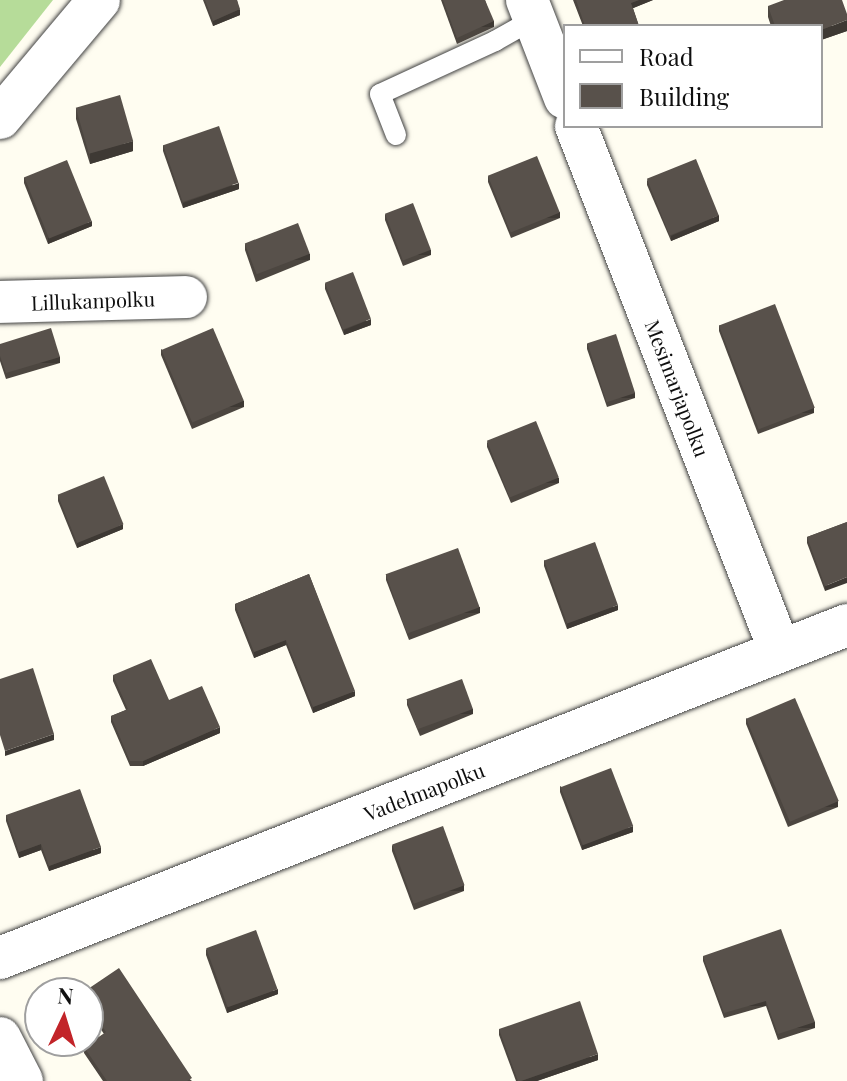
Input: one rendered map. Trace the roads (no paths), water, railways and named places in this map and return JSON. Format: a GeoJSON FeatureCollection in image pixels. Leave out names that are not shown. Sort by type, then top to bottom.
{"type":"FeatureCollection","features":[{"type":"Feature","properties":{"kind":"street"},"geometry":{"type":"LineString","coordinates":[[0,118],[99,0]]}},
{"type":"Feature","properties":{"kind":"street"},"geometry":{"type":"LineString","coordinates":[[531,10],[563,93]]}},
{"type":"Feature","properties":{"kind":"street","name":"Mesimarjapolku"},"geometry":{"type":"LineString","coordinates":[[577,128],[780,651]]}},
{"type":"Feature","properties":{"kind":"street","name":"Lillukanpolku"},"geometry":{"type":"LineString","coordinates":[[0,302],[186,297]]}},
{"type":"Feature","properties":{"kind":"street","name":"Vadelmapolku"},"geometry":{"type":"LineString","coordinates":[[0,958],[847,625]]}},
{"type":"Feature","properties":{"kind":"street"},"geometry":{"type":"LineString","coordinates":[[0,1038],[22,1081]]}},
{"type":"Feature","properties":{"kind":"lane"},"geometry":{"type":"LineString","coordinates":[[396,135],[380,94],[495,41],[531,10]]}}]}
